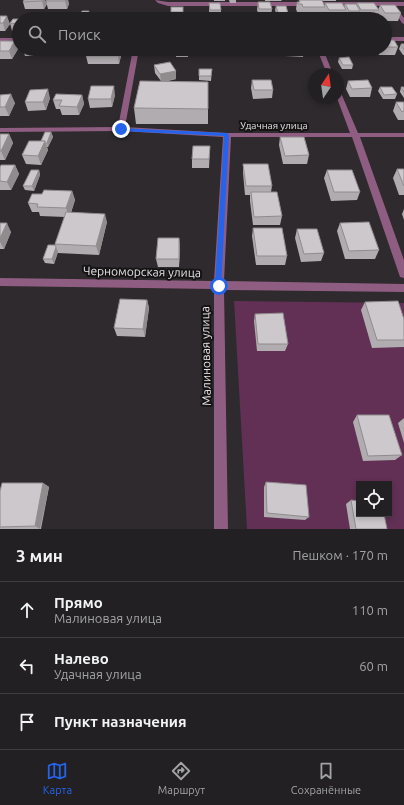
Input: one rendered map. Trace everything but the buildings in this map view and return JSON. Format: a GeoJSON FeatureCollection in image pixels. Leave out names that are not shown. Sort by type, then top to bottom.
{"type":"FeatureCollection","features":[{"type":"Feature","properties":{"kind":"street"},"geometry":{"type":"LineString","coordinates":[[158,0],[168,4],[404,4]]}},
{"type":"Feature","properties":{"kind":"street"},"geometry":{"type":"LineString","coordinates":[[392,4],[404,22]]}},
{"type":"Feature","properties":{"kind":"street"},"geometry":{"type":"LineString","coordinates":[[392,40],[404,39]]}},
{"type":"Feature","properties":{"kind":"street"},"geometry":{"type":"LineString","coordinates":[[0,40],[12,40]]}},
{"type":"Feature","properties":{"kind":"street"},"geometry":{"type":"LineString","coordinates":[[121,129],[135,56]]}},
{"type":"Feature","properties":{"kind":"street"},"geometry":{"type":"LineString","coordinates":[[323,56],[328,68]]}},
{"type":"Feature","properties":{"kind":"street"},"geometry":{"type":"LineString","coordinates":[[343,104],[356,135],[404,274]]}},
{"type":"Feature","properties":{"kind":"street","name":"Удачная улица"},"geometry":{"type":"LineString","coordinates":[[0,130],[121,129],[227,135],[404,136]]}},
{"type":"Feature","properties":{"kind":"street","name":"Малиновая улица"},"geometry":{"type":"LineString","coordinates":[[221,529],[219,286],[227,135]]}},
{"type":"Feature","properties":{"kind":"street","name":"Черноморская улица"},"geometry":{"type":"LineString","coordinates":[[0,282],[404,288]]}},
{"type":"Feature","properties":{"kind":"shaded area"},"geometry":{"type":"Polygon","coordinates":[[[234,301],[404,303],[404,529],[247,529],[234,301]]]}},
{"type":"Feature","properties":{"kind":"route"},"geometry":{"type":"LineString","coordinates":[[121,129],[227,135],[219,286]]}}]}
